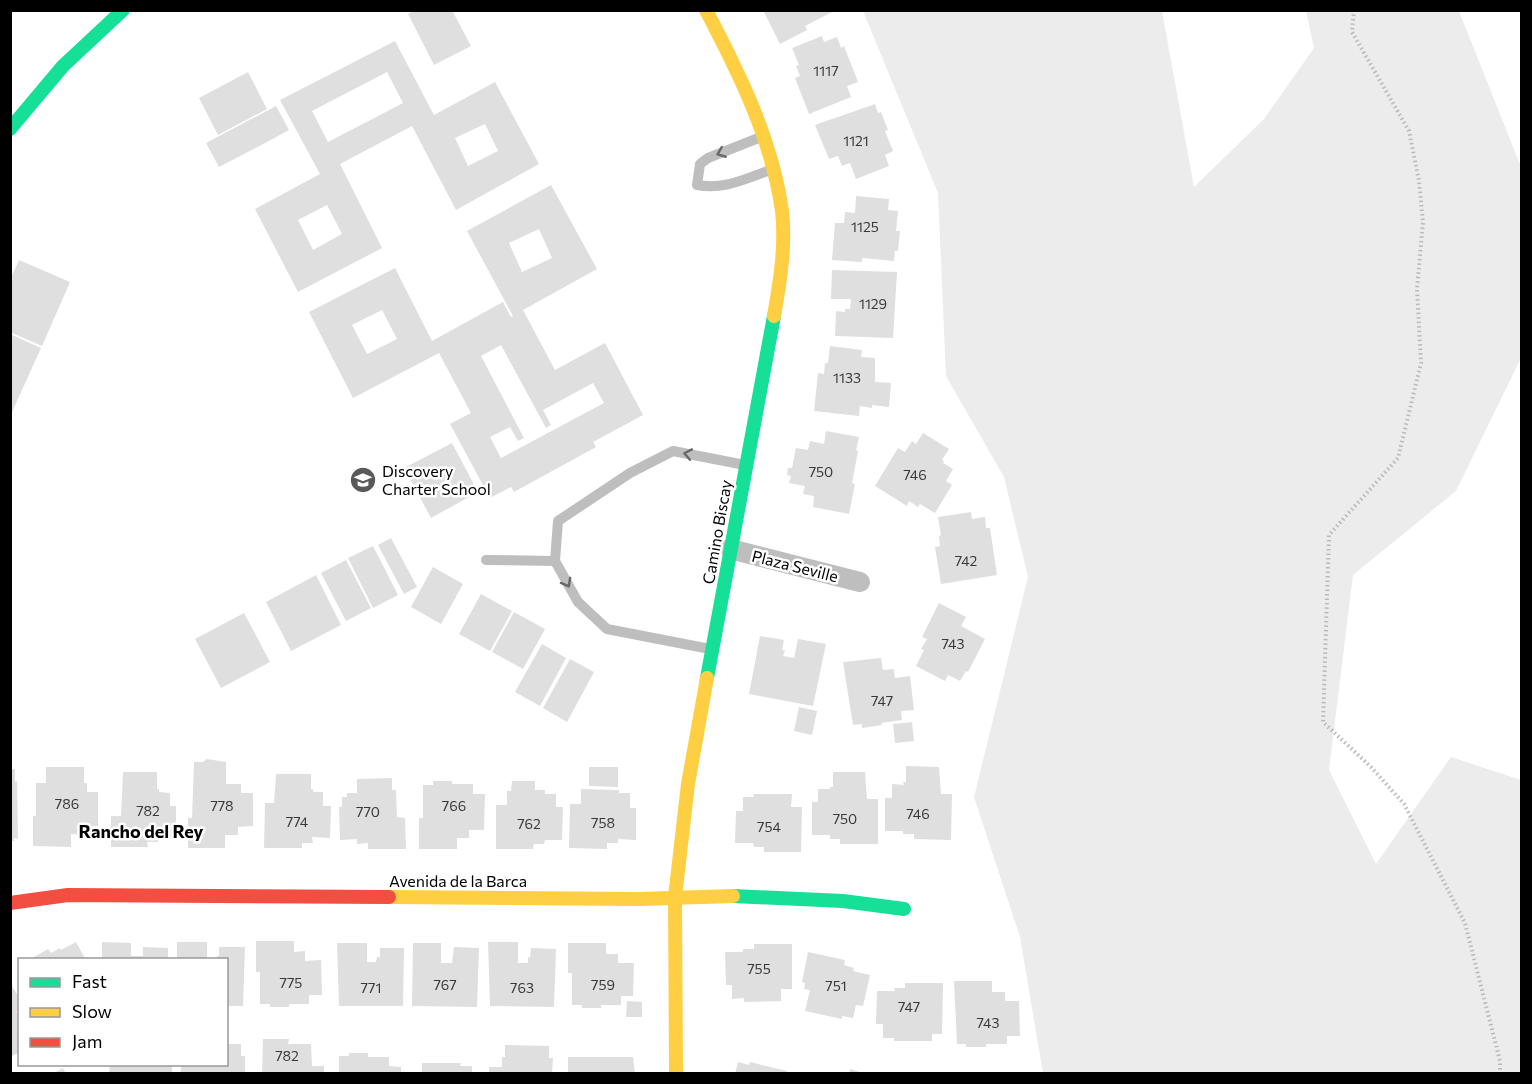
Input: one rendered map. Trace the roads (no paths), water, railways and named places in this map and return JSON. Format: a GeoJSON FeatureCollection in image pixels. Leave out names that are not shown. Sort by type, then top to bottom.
{"type":"FeatureCollection","features":[{"type":"Feature","properties":{"kind":"street"},"geometry":{"type":"LineString","coordinates":[[10,129],[34,97],[98,31],[123,10]]}},
{"type":"Feature","properties":{"kind":"street","name":"Camino Biscay"},"geometry":{"type":"LineString","coordinates":[[676,1074],[675,897],[688,784],[782,273],[782,212],[773,169],[740,74],[706,10]]}},
{"type":"Feature","properties":{"kind":"street","name":"Plaza Seville"},"geometry":{"type":"LineString","coordinates":[[730,549],[860,582]]}},
{"type":"Feature","properties":{"kind":"street","name":"Avenida de la Barca"},"geometry":{"type":"LineString","coordinates":[[10,903],[68,895],[629,898],[719,895],[843,901],[904,909]]}},
{"type":"Feature","properties":{"kind":"lane"},"geometry":{"type":"LineString","coordinates":[[763,136],[708,158],[700,164],[697,172],[697,185],[712,188],[723,186],[773,169]]}},
{"type":"Feature","properties":{"kind":"lane"},"geometry":{"type":"LineString","coordinates":[[712,649],[607,628],[578,602],[555,561],[558,521],[630,474],[673,451],[746,465]]}},
{"type":"Feature","properties":{"kind":"lane"},"geometry":{"type":"LineString","coordinates":[[486,561],[555,561]]}},
{"type":"Feature","properties":{"kind":"place","name":"Discovery Charter School"},"geometry":{"type":"Point","coordinates":[363,480]}},
{"type":"Feature","properties":{"kind":"district","name":"Rancho del Rey"},"geometry":{"type":"Point","coordinates":[141,832]}}]}
